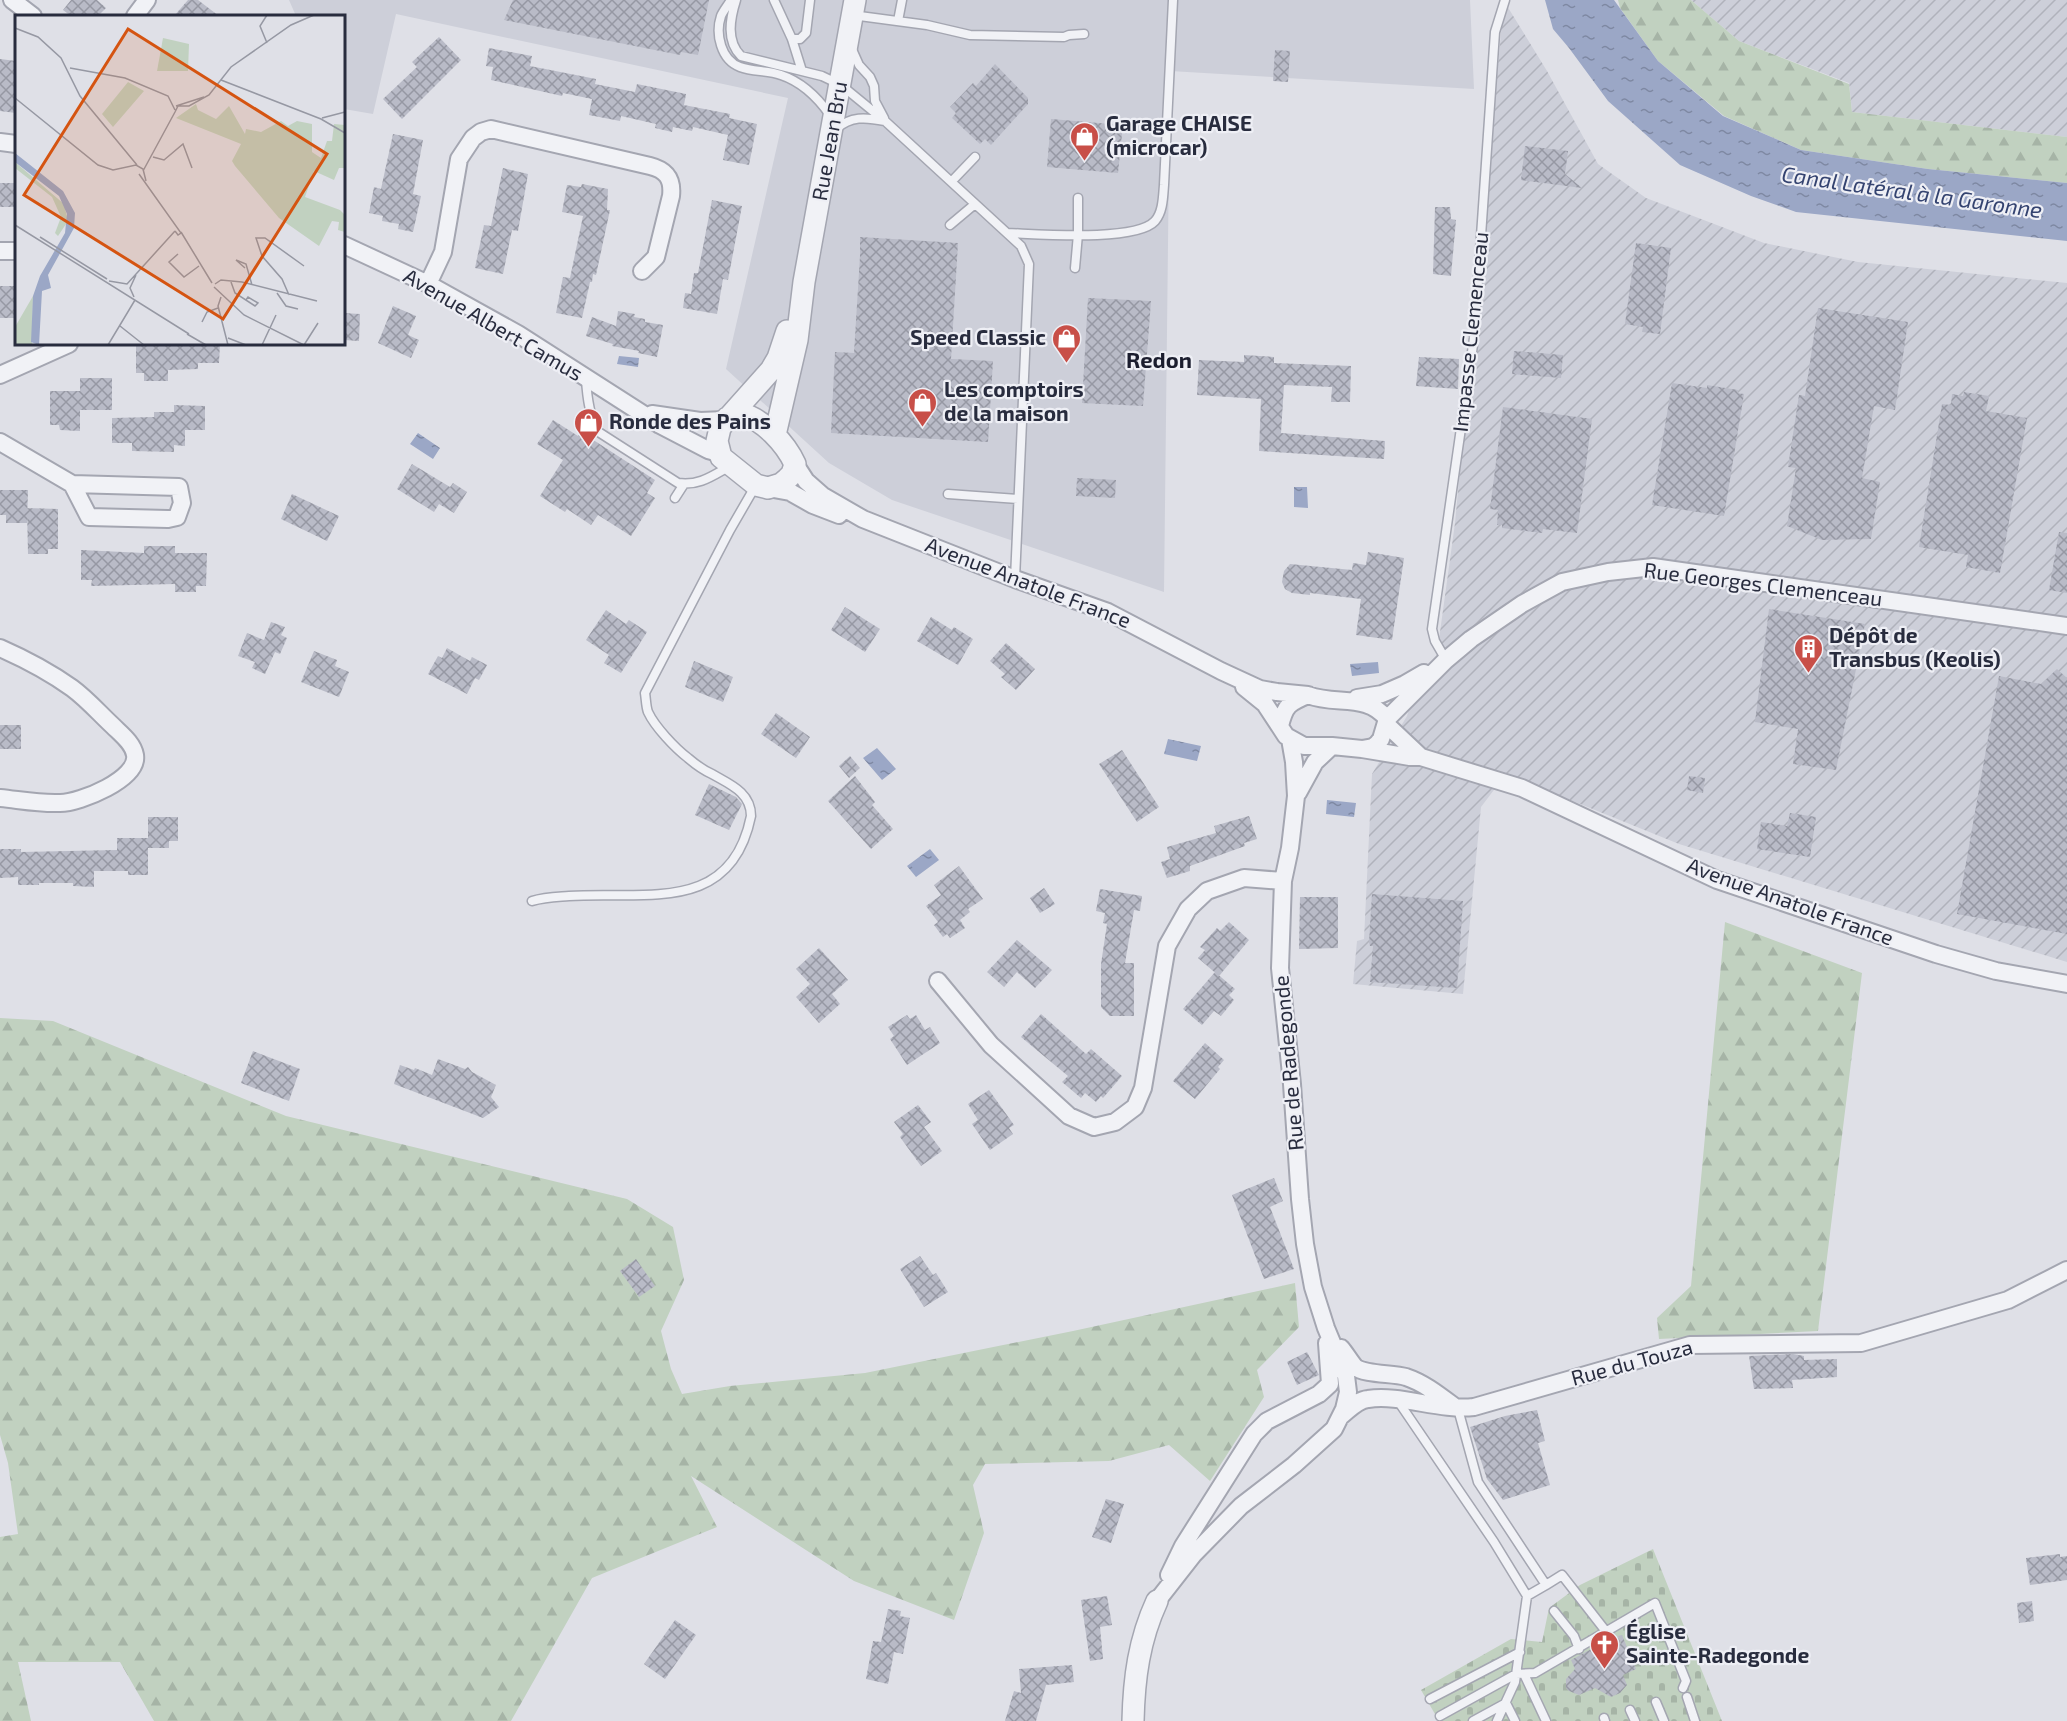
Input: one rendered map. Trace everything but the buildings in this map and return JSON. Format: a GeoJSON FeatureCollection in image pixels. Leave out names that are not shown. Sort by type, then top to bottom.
{"type":"FeatureCollection","features":[{"type":"Feature","properties":{"kind":"street"},"geometry":{"type":"LineString","coordinates":[[12,0],[32,15]]}},
{"type":"Feature","properties":{"kind":"street"},"geometry":{"type":"LineString","coordinates":[[136,15],[147,0]]}},
{"type":"Feature","properties":{"kind":"street","name":"Rue Jean Bru"},"geometry":{"type":"LineString","coordinates":[[775,435],[797,340],[804,282],[841,85],[853,7]]}},
{"type":"Feature","properties":{"kind":"street"},"geometry":{"type":"LineString","coordinates":[[428,284],[443,252],[459,159],[472,138],[491,129],[662,169],[668,175],[672,187],[671,196],[656,256],[642,271]]}},
{"type":"Feature","properties":{"kind":"street"},"geometry":{"type":"LineString","coordinates":[[0,142],[15,144]]}},
{"type":"Feature","properties":{"kind":"street","name":"Avenue Albert Camus"},"geometry":{"type":"LineString","coordinates":[[345,245],[428,284],[518,334],[660,425],[725,459]]}},
{"type":"Feature","properties":{"kind":"street","name":"Rue Jean Bru"},"geometry":{"type":"LineString","coordinates":[[728,418],[771,370],[778,357],[804,282]]}},
{"type":"Feature","properties":{"kind":"street"},"geometry":{"type":"LineString","coordinates":[[0,375],[67,345]]}},
{"type":"Feature","properties":{"kind":"street","name":"Avenue Albert Camus"},"geometry":{"type":"LineString","coordinates":[[639,411],[700,421],[728,418]]}},
{"type":"Feature","properties":{"kind":"street"},"geometry":{"type":"LineString","coordinates":[[741,414],[747,415],[775,435],[795,464],[792,474],[781,483],[762,486],[725,459],[717,434],[728,418],[741,414]]}},
{"type":"Feature","properties":{"kind":"street"},"geometry":{"type":"LineString","coordinates":[[0,442],[72,484],[179,487],[182,503],[177,517],[168,519],[89,517],[72,484]]}},
{"type":"Feature","properties":{"kind":"street","name":"Avenue Anatole France"},"geometry":{"type":"LineString","coordinates":[[795,464],[806,481],[823,496],[862,519],[1015,579],[1108,612],[1260,689],[1308,695],[1330,701],[1341,700],[1372,705],[1381,711],[1387,721],[1421,757]]}},
{"type":"Feature","properties":{"kind":"street","name":"Avenue Anatole France"},"geometry":{"type":"LineString","coordinates":[[762,486],[790,492],[813,505],[862,519]]}},
{"type":"Feature","properties":{"kind":"street","name":"Rue Georges Clemenceau"},"geometry":{"type":"LineString","coordinates":[[1362,749],[1377,744],[1387,721],[1446,660],[1471,639],[1522,604],[1562,582],[1608,572],[1653,567],[2067,626]]}},
{"type":"Feature","properties":{"kind":"street"},"geometry":{"type":"LineString","coordinates":[[0,648],[74,689],[126,740],[133,748],[135,758],[132,769],[114,783],[90,795],[62,803],[0,798]]}},
{"type":"Feature","properties":{"kind":"street","name":"Rue Georges Clemenceau"},"geometry":{"type":"LineString","coordinates":[[1341,700],[1382,694],[1406,684],[1446,660]]}},
{"type":"Feature","properties":{"kind":"street","name":"Avenue Anatole France"},"geometry":{"type":"LineString","coordinates":[[1221,671],[1258,697],[1285,732],[1304,746],[1332,746],[1421,757],[1522,789],[1717,880],[1936,954],[1996,971],[2067,984]]}},
{"type":"Feature","properties":{"kind":"street"},"geometry":{"type":"LineString","coordinates":[[1285,732],[1283,711],[1291,702],[1308,695]]}},
{"type":"Feature","properties":{"kind":"street","name":"Rue de Radegonde"},"geometry":{"type":"LineString","coordinates":[[1285,732],[1294,762],[1296,796],[1290,848],[1282,881],[1280,968],[1305,1244],[1313,1287],[1326,1328]]}},
{"type":"Feature","properties":{"kind":"street","name":"Rue de Radegonde"},"geometry":{"type":"LineString","coordinates":[[1296,796],[1315,762],[1332,746]]}},
{"type":"Feature","properties":{"kind":"street"},"geometry":{"type":"LineString","coordinates":[[938,981],[991,1045],[1069,1116],[1094,1127],[1114,1122],[1135,1107],[1143,1088],[1167,946],[1188,909],[1207,891],[1244,878],[1282,881]]}},
{"type":"Feature","properties":{"kind":"street","name":"Rue du Touza"},"geometry":{"type":"LineString","coordinates":[[1340,1418],[1356,1403],[1367,1399],[1398,1400],[1458,1409],[1485,1404],[1690,1345],[1861,1343],[2008,1300],[2067,1269]]}},
{"type":"Feature","properties":{"kind":"street"},"geometry":{"type":"LineString","coordinates":[[1326,1328],[1356,1368],[1408,1378],[1434,1392],[1458,1409]]}},
{"type":"Feature","properties":{"kind":"street"},"geometry":{"type":"LineString","coordinates":[[1157,1601],[1194,1555],[1241,1506],[1294,1465],[1334,1428],[1344,1409],[1348,1392],[1346,1376],[1326,1328]]}},
{"type":"Feature","properties":{"kind":"street"},"geometry":{"type":"LineString","coordinates":[[1133,1721],[1136,1664],[1143,1636],[1183,1546],[1254,1434],[1267,1421],[1319,1394],[1330,1384],[1326,1328]]}},
{"type":"Feature","properties":{"kind":"lane"},"geometry":{"type":"LineString","coordinates":[[731,0],[721,16],[719,36],[725,57],[741,68],[780,74],[800,85],[819,99],[833,126],[862,117],[885,121]]}},
{"type":"Feature","properties":{"kind":"lane"},"geometry":{"type":"LineString","coordinates":[[736,0],[731,15],[730,37],[734,48],[741,56],[822,76],[841,85],[885,121],[1021,246],[1029,264],[1015,579]]}},
{"type":"Feature","properties":{"kind":"lane"},"geometry":{"type":"LineString","coordinates":[[774,0],[792,39],[802,71]]}},
{"type":"Feature","properties":{"kind":"lane"},"geometry":{"type":"LineString","coordinates":[[792,39],[800,39],[806,33],[810,0]]}},
{"type":"Feature","properties":{"kind":"lane"},"geometry":{"type":"LineString","coordinates":[[898,21],[902,0]]}},
{"type":"Feature","properties":{"kind":"lane"},"geometry":{"type":"LineString","coordinates":[[1008,233],[1100,236],[1132,233],[1144,229],[1155,221],[1161,209],[1168,126],[1173,0]]}},
{"type":"Feature","properties":{"kind":"lane","name":"Impasse Clemenceau"},"geometry":{"type":"LineString","coordinates":[[1446,660],[1435,641],[1432,629],[1474,338],[1495,32],[1502,0]]}},
{"type":"Feature","properties":{"kind":"lane"},"geometry":{"type":"LineString","coordinates":[[853,7],[898,21],[970,35],[1064,38],[1069,34],[1084,34]]}},
{"type":"Feature","properties":{"kind":"lane"},"geometry":{"type":"LineString","coordinates":[[848,39],[859,65],[870,77],[874,86],[875,101],[885,121]]}},
{"type":"Feature","properties":{"kind":"lane"},"geometry":{"type":"LineString","coordinates":[[952,181],[975,157]]}},
{"type":"Feature","properties":{"kind":"lane"},"geometry":{"type":"LineString","coordinates":[[1075,268],[1078,198]]}},
{"type":"Feature","properties":{"kind":"lane"},"geometry":{"type":"LineString","coordinates":[[950,225],[975,204]]}},
{"type":"Feature","properties":{"kind":"lane"},"geometry":{"type":"LineString","coordinates":[[586,378],[587,399],[592,421],[597,430],[678,483],[700,483],[725,459]]}},
{"type":"Feature","properties":{"kind":"lane"},"geometry":{"type":"LineString","coordinates":[[675,498],[684,484]]}},
{"type":"Feature","properties":{"kind":"lane"},"geometry":{"type":"LineString","coordinates":[[532,901],[547,896],[662,895],[679,892],[711,881],[720,875],[738,854],[751,816],[751,809],[745,795],[732,784],[710,773],[687,757],[664,735],[648,712],[645,693],[730,530],[762,486]]}},
{"type":"Feature","properties":{"kind":"lane"},"geometry":{"type":"LineString","coordinates":[[948,494],[1018,499]]}},
{"type":"Feature","properties":{"kind":"lane"},"geometry":{"type":"LineString","coordinates":[[1398,1400],[1494,1542],[1527,1596],[1520,1652],[1520,1674],[1497,1721]]}},
{"type":"Feature","properties":{"kind":"lane"},"geometry":{"type":"LineString","coordinates":[[1458,1409],[1478,1482],[1546,1585]]}},
{"type":"Feature","properties":{"kind":"lane"},"geometry":{"type":"LineString","coordinates":[[1527,1596],[1562,1575],[1615,1643]]}},
{"type":"Feature","properties":{"kind":"lane"},"geometry":{"type":"LineString","coordinates":[[1440,1716],[1520,1674],[1535,1673],[1655,1603],[1686,1681],[1683,1688]]}},
{"type":"Feature","properties":{"kind":"lane"},"geometry":{"type":"LineString","coordinates":[[1554,1611],[1574,1636],[1579,1649]]}},
{"type":"Feature","properties":{"kind":"lane"},"geometry":{"type":"LineString","coordinates":[[1430,1699],[1520,1652]]}},
{"type":"Feature","properties":{"kind":"lane"},"geometry":{"type":"LineString","coordinates":[[1520,1674],[1546,1721]]}},
{"type":"Feature","properties":{"kind":"lane"},"geometry":{"type":"LineString","coordinates":[[1687,1697],[1695,1721]]}},
{"type":"Feature","properties":{"kind":"lane"},"geometry":{"type":"LineString","coordinates":[[1656,1702],[1664,1721]]}},
{"type":"Feature","properties":{"kind":"lane"},"geometry":{"type":"LineString","coordinates":[[1473,1721],[1506,1703]]}},
{"type":"Feature","properties":{"kind":"lane"},"geometry":{"type":"LineString","coordinates":[[1506,1703],[1515,1721]]}},
{"type":"Feature","properties":{"kind":"lane"},"geometry":{"type":"LineString","coordinates":[[1630,1710],[1635,1721]]}},
{"type":"Feature","properties":{"kind":"shaded area"},"geometry":{"type":"Polygon","coordinates":[[[289,0],[1470,0],[1474,89],[1170,71],[1164,592],[892,500],[829,463],[726,369],[788,98],[396,14],[373,114],[345,109],[345,15],[296,15],[289,0]]]}},
{"type":"Feature","properties":{"kind":"shaded area"},"geometry":{"type":"Polygon","coordinates":[[[1691,0],[2067,0],[2067,137],[1852,112],[1849,83],[1739,41],[1691,0]]]}},
{"type":"Feature","properties":{"kind":"shaded area"},"geometry":{"type":"Polygon","coordinates":[[[1504,1],[1547,71],[1598,164],[1646,198],[1764,243],[1858,262],[2067,283],[2067,962],[1679,844],[1506,774],[1481,807],[1463,994],[1353,984],[1357,941],[1364,939],[1372,774],[1407,716],[1411,703],[1436,661],[1455,523],[1504,1]]]}},
{"type":"Feature","properties":{"kind":"green space"},"geometry":{"type":"Polygon","coordinates":[[[1618,0],[1691,0],[1739,41],[1849,84],[1852,112],[2067,137],[2067,183],[1928,169],[1801,150],[1724,116],[1658,61],[1620,8],[1618,0]]]}},
{"type":"Feature","properties":{"kind":"green space"},"geometry":{"type":"Polygon","coordinates":[[[1725,922],[1862,973],[1818,1331],[1659,1339],[1657,1318],[1691,1286],[1725,922]]]}},
{"type":"Feature","properties":{"kind":"green space"},"geometry":{"type":"Polygon","coordinates":[[[0,1018],[53,1021],[286,1116],[627,1199],[673,1227],[684,1280],[661,1331],[671,1369],[682,1394],[730,1386],[865,1373],[1295,1283],[1299,1327],[1257,1370],[1264,1397],[1210,1481],[1169,1445],[1109,1461],[985,1464],[973,1485],[984,1533],[954,1620],[854,1581],[691,1476],[717,1527],[592,1578],[511,1721],[154,1721],[120,1662],[18,1662],[31,1721],[0,1721],[0,1537],[18,1534],[8,1463],[0,1435],[0,1018]]]}},
{"type":"Feature","properties":{"kind":"green space"},"geometry":{"type":"Polygon","coordinates":[[[1653,1549],[1722,1721],[1439,1721],[1421,1690],[1511,1639],[1542,1642],[1549,1608],[1580,1585],[1653,1549]]]}},
{"type":"Feature","properties":{"kind":"water","name":"Canal Latéral à la Garonne"},"geometry":{"type":"Polygon","coordinates":[[[1545,0],[1614,0],[1658,61],[1723,116],[1801,150],[1928,169],[2067,183],[2067,241],[1796,212],[1751,196],[1680,165],[1608,101],[1553,29],[1545,0]]]}},
{"type":"Feature","properties":{"kind":"water"},"geometry":{"type":"Polygon","coordinates":[[[619,356],[639,358],[638,367],[617,364],[619,356]]]}},
{"type":"Feature","properties":{"kind":"water"},"geometry":{"type":"Polygon","coordinates":[[[418,433],[440,448],[433,459],[410,444],[418,433]]]}},
{"type":"Feature","properties":{"kind":"water"},"geometry":{"type":"Polygon","coordinates":[[[1294,487],[1307,487],[1308,508],[1294,507],[1294,487]]]}},
{"type":"Feature","properties":{"kind":"water"},"geometry":{"type":"Polygon","coordinates":[[[1378,662],[1379,673],[1352,676],[1350,664],[1378,662]]]}},
{"type":"Feature","properties":{"kind":"water"},"geometry":{"type":"Polygon","coordinates":[[[1168,739],[1201,746],[1197,761],[1164,754],[1168,739]]]}},
{"type":"Feature","properties":{"kind":"water"},"geometry":{"type":"Polygon","coordinates":[[[877,748],[896,769],[882,780],[863,758],[877,748]]]}},
{"type":"Feature","properties":{"kind":"water"},"geometry":{"type":"Polygon","coordinates":[[[1327,800],[1356,803],[1354,817],[1326,814],[1327,800]]]}},
{"type":"Feature","properties":{"kind":"water"},"geometry":{"type":"Polygon","coordinates":[[[930,849],[939,860],[916,877],[907,866],[930,849]]]}},
{"type":"Feature","properties":{"kind":"place","name":"Garage CHAISE (microcar)"},"geometry":{"type":"Point","coordinates":[1085,162]}},
{"type":"Feature","properties":{"kind":"place","name":"Speed Classic"},"geometry":{"type":"Point","coordinates":[1067,364]}},
{"type":"Feature","properties":{"kind":"place","name":"Les comptoirs de la maison"},"geometry":{"type":"Point","coordinates":[923,428]}},
{"type":"Feature","properties":{"kind":"place","name":"Ronde des Pains"},"geometry":{"type":"Point","coordinates":[588,448]}},
{"type":"Feature","properties":{"kind":"place","name":"Dépôt de Transbus (Keolis)"},"geometry":{"type":"Point","coordinates":[1808,674]}},
{"type":"Feature","properties":{"kind":"place","name":"Église Sainte-Radegonde"},"geometry":{"type":"Point","coordinates":[1605,1670]}},
{"type":"Feature","properties":{"kind":"district","name":"Redon"},"geometry":{"type":"Point","coordinates":[1159,360]}}]}
